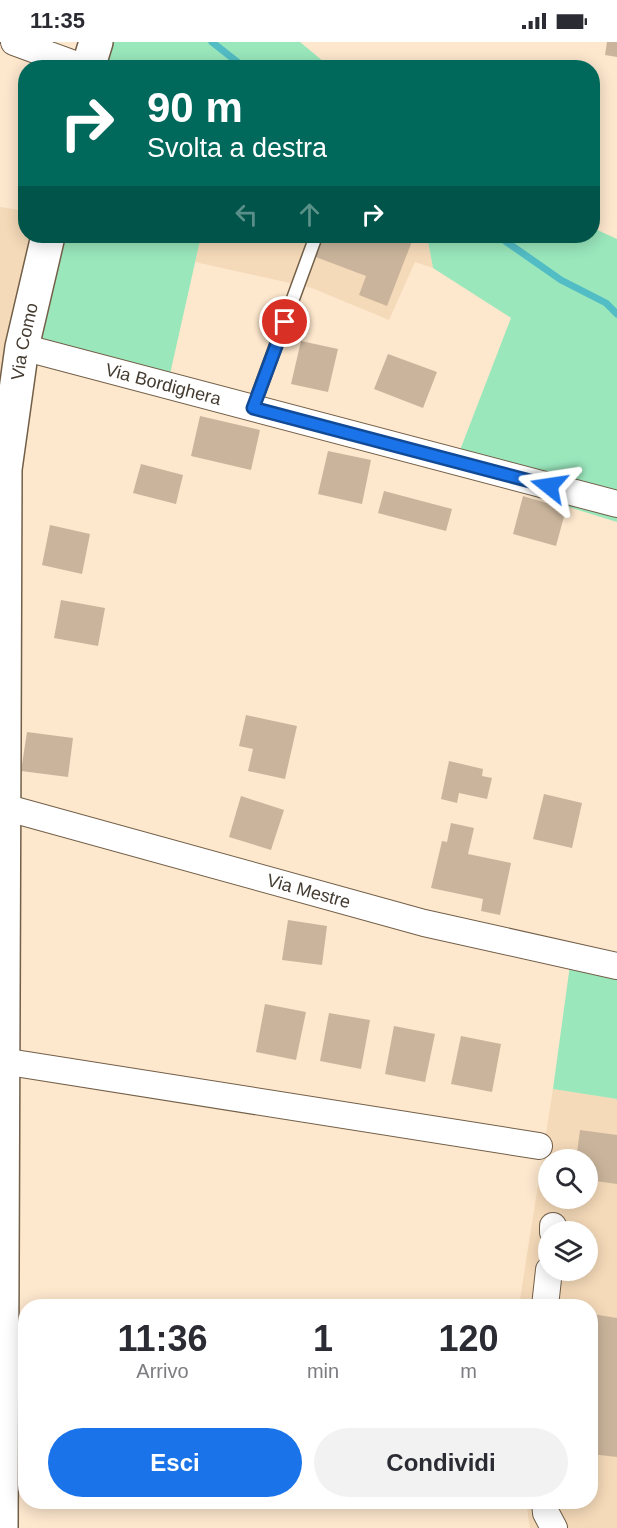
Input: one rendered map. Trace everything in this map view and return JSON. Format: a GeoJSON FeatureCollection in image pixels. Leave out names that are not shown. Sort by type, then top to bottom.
{"type":"FeatureCollection","features":[{"type":"Feature","properties":{"kind":"main road"},"geometry":{"type":"LineString","coordinates":[[90,60],[96,42]]}},
{"type":"Feature","properties":{"kind":"main road","name":"Via Como"},"geometry":{"type":"LineString","coordinates":[[1,1528],[5,469],[22,347],[46,243]]}},
{"type":"Feature","properties":{"kind":"street"},"geometry":{"type":"LineString","coordinates":[[14,42],[65,60]]}},
{"type":"Feature","properties":{"kind":"street","name":"Via Bordighera"},"geometry":{"type":"LineString","coordinates":[[22,347],[617,504]]}},
{"type":"Feature","properties":{"kind":"street","name":"Via Mestre"},"geometry":{"type":"LineString","coordinates":[[4,807],[424,923],[617,966]]}},
{"type":"Feature","properties":{"kind":"street"},"geometry":{"type":"LineString","coordinates":[[3,1061],[539,1146]]}},
{"type":"Feature","properties":{"kind":"street"},"geometry":{"type":"LineString","coordinates":[[546,1299],[548,1281]]}},
{"type":"Feature","properties":{"kind":"street"},"geometry":{"type":"LineString","coordinates":[[546,1509],[554,1528]]}},
{"type":"Feature","properties":{"kind":"lane"},"geometry":{"type":"LineString","coordinates":[[253,408],[313,243]]}},
{"type":"Feature","properties":{"kind":"shaded area"},"geometry":{"type":"Polygon","coordinates":[[[0,207],[18,210],[18,243],[30,243],[0,388],[0,207]]]}},
{"type":"Feature","properties":{"kind":"shaded area"},"geometry":{"type":"Polygon","coordinates":[[[199,243],[428,243],[433,268],[415,262],[389,320],[312,288],[195,262],[199,243]]]}},
{"type":"Feature","properties":{"kind":"shaded area"},"geometry":{"type":"Polygon","coordinates":[[[553,1089],[617,1099],[617,1528],[530,1528],[527,1509],[598,1509],[598,1299],[520,1299],[538,1185],[538,1209],[598,1209],[598,1149],[544,1149],[553,1089]]]}},
{"type":"Feature","properties":{"kind":"green space"},"geometry":{"type":"Polygon","coordinates":[[[112,42],[300,42],[322,60],[106,60],[112,42]]]}},
{"type":"Feature","properties":{"kind":"green space"},"geometry":{"type":"Polygon","coordinates":[[[600,231],[617,239],[617,522],[452,471],[511,318],[433,268],[428,243],[600,243],[600,231]]]}},
{"type":"Feature","properties":{"kind":"green space"},"geometry":{"type":"Polygon","coordinates":[[[64,243],[199,243],[170,374],[42,339],[64,243]]]}},
{"type":"Feature","properties":{"kind":"green space"},"geometry":{"type":"Polygon","coordinates":[[[570,965],[617,977],[617,1099],[553,1089],[570,965]]]}},
{"type":"Feature","properties":{"kind":"building"},"geometry":{"type":"Polygon","coordinates":[[[607,42],[617,42],[617,57],[605,55],[607,42]]]}},
{"type":"Feature","properties":{"kind":"building"},"geometry":{"type":"Polygon","coordinates":[[[318,243],[411,243],[387,306],[359,295],[366,276],[313,256],[318,243]]]}},
{"type":"Feature","properties":{"kind":"building"},"geometry":{"type":"Polygon","coordinates":[[[301,341],[338,349],[328,392],[291,384],[301,341]]]}},
{"type":"Feature","properties":{"kind":"building"},"geometry":{"type":"Polygon","coordinates":[[[388,354],[437,372],[423,408],[374,389],[388,354]]]}},
{"type":"Feature","properties":{"kind":"building"},"geometry":{"type":"Polygon","coordinates":[[[200,416],[260,430],[251,470],[191,456],[200,416]]]}},
{"type":"Feature","properties":{"kind":"building"},"geometry":{"type":"Polygon","coordinates":[[[328,451],[371,460],[362,504],[318,494],[328,451]]]}},
{"type":"Feature","properties":{"kind":"building"},"geometry":{"type":"Polygon","coordinates":[[[141,464],[183,475],[176,504],[133,493],[141,464]]]}},
{"type":"Feature","properties":{"kind":"building"},"geometry":{"type":"Polygon","coordinates":[[[384,491],[452,509],[446,531],[378,513],[384,491]]]}},
{"type":"Feature","properties":{"kind":"building"},"geometry":{"type":"Polygon","coordinates":[[[523,496],[566,509],[556,546],[513,534],[523,496]]]}},
{"type":"Feature","properties":{"kind":"building"},"geometry":{"type":"Polygon","coordinates":[[[50,525],[90,534],[82,574],[42,565],[50,525]]]}},
{"type":"Feature","properties":{"kind":"building"},"geometry":{"type":"Polygon","coordinates":[[[61,600],[105,608],[98,646],[54,638],[61,600]]]}},
{"type":"Feature","properties":{"kind":"building"},"geometry":{"type":"Polygon","coordinates":[[[246,715],[297,726],[285,779],[248,771],[253,749],[239,746],[246,715]]]}},
{"type":"Feature","properties":{"kind":"building"},"geometry":{"type":"Polygon","coordinates":[[[27,732],[73,738],[68,777],[21,771],[27,732]]]}},
{"type":"Feature","properties":{"kind":"building"},"geometry":{"type":"Polygon","coordinates":[[[449,761],[483,769],[482,776],[492,778],[487,799],[459,793],[457,803],[441,799],[449,761]]]}},
{"type":"Feature","properties":{"kind":"building"},"geometry":{"type":"Polygon","coordinates":[[[544,794],[582,803],[572,848],[533,839],[544,794]]]}},
{"type":"Feature","properties":{"kind":"building"},"geometry":{"type":"Polygon","coordinates":[[[241,796],[284,810],[271,850],[229,837],[241,796]]]}},
{"type":"Feature","properties":{"kind":"building"},"geometry":{"type":"Polygon","coordinates":[[[451,823],[474,828],[468,854],[511,863],[500,915],[481,911],[483,899],[431,888],[442,841],[447,842],[451,823]]]}},
{"type":"Feature","properties":{"kind":"building"},"geometry":{"type":"Polygon","coordinates":[[[288,920],[327,926],[322,965],[282,960],[288,920]]]}},
{"type":"Feature","properties":{"kind":"building"},"geometry":{"type":"Polygon","coordinates":[[[265,1004],[306,1012],[296,1060],[256,1052],[265,1004]]]}},
{"type":"Feature","properties":{"kind":"building"},"geometry":{"type":"Polygon","coordinates":[[[329,1013],[370,1020],[361,1069],[320,1061],[329,1013]]]}},
{"type":"Feature","properties":{"kind":"building"},"geometry":{"type":"Polygon","coordinates":[[[394,1026],[435,1034],[425,1082],[385,1074],[394,1026]]]}},
{"type":"Feature","properties":{"kind":"building"},"geometry":{"type":"Polygon","coordinates":[[[461,1036],[501,1044],[492,1092],[451,1084],[461,1036]]]}},
{"type":"Feature","properties":{"kind":"building"},"geometry":{"type":"Polygon","coordinates":[[[580,1130],[617,1135],[617,1184],[598,1181],[598,1149],[577,1149],[580,1130]]]}},
{"type":"Feature","properties":{"kind":"building"},"geometry":{"type":"Polygon","coordinates":[[[598,1315],[617,1318],[617,1457],[598,1455],[598,1315]]]}},
{"type":"Feature","properties":{"kind":"waterway"},"geometry":{"type":"LineString","coordinates":[[212,42],[235,60]]}},
{"type":"Feature","properties":{"kind":"waterway"},"geometry":{"type":"LineString","coordinates":[[508,243],[561,280],[606,303],[617,314]]}},
{"type":"Feature","properties":{"kind":"route"},"geometry":{"type":"LineString","coordinates":[[285,322],[253,408],[549,486]]}}]}
